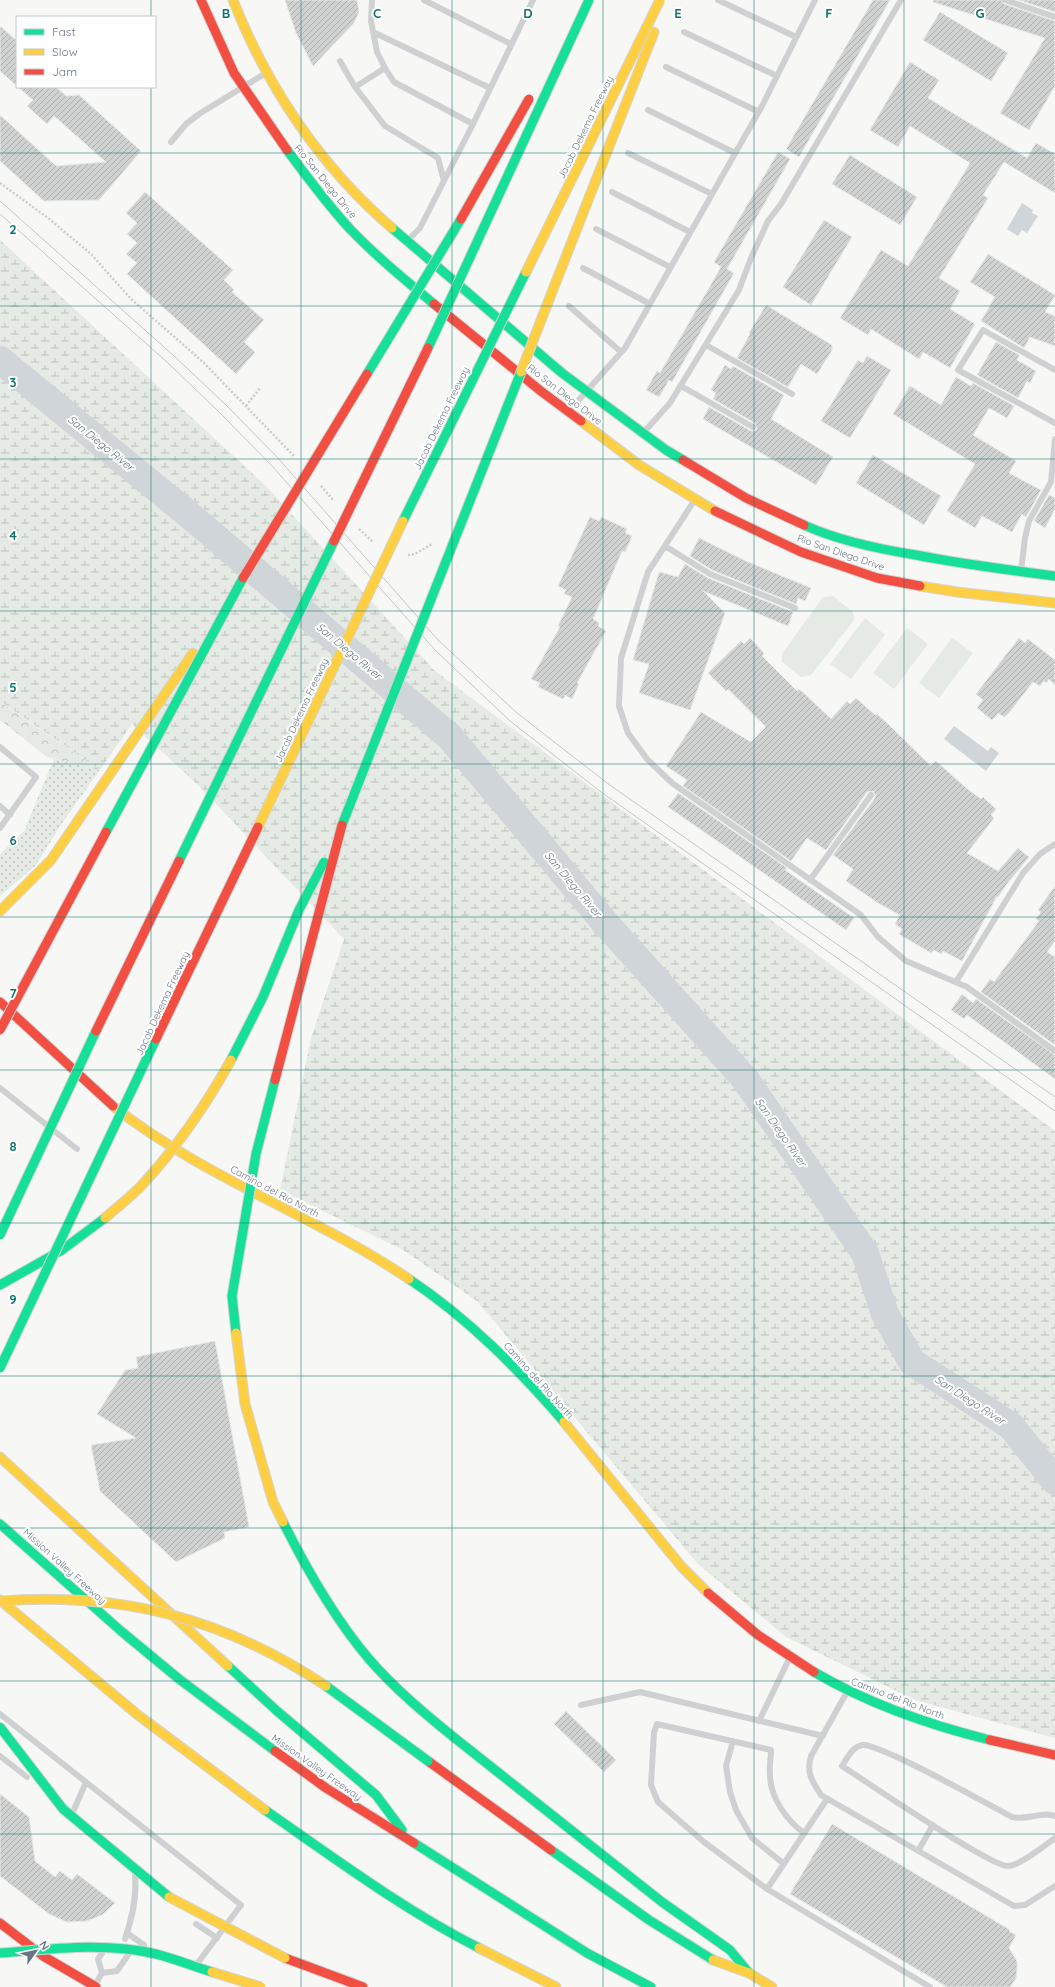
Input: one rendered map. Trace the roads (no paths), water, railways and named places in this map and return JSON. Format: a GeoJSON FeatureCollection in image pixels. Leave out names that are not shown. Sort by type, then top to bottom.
{"type":"FeatureCollection","features":[{"type":"Feature","properties":{"kind":"main road","name":"Rio San Diego Drive"},"geometry":{"type":"LineString","coordinates":[[201,0],[234,73],[273,132],[317,191],[350,229],[395,272],[568,412],[639,465],[722,515],[801,552],[877,578],[957,592],[1055,603]]}},
{"type":"Feature","properties":{"kind":"main road","name":"Rio San Diego Drive"},"geometry":{"type":"LineString","coordinates":[[233,0],[245,31],[284,104],[336,172],[407,241],[562,373],[666,450],[746,498],[819,532],[880,549],[980,567],[1055,576]]}},
{"type":"Feature","properties":{"kind":"main road"},"geometry":{"type":"LineString","coordinates":[[550,62],[586,0]]}},
{"type":"Feature","properties":{"kind":"main road"},"geometry":{"type":"LineString","coordinates":[[0,1235],[100,1023],[438,327],[589,0]]}},
{"type":"Feature","properties":{"kind":"main road","name":"Jacob Dekema Freeway"},"geometry":{"type":"LineString","coordinates":[[0,1368],[424,477],[660,0]]}},
{"type":"Feature","properties":{"kind":"main road"},"geometry":{"type":"LineString","coordinates":[[0,1285],[62,1250],[105,1218],[140,1186],[181,1139],[210,1098],[238,1047],[263,997],[299,910],[342,825],[666,0]]}},
{"type":"Feature","properties":{"kind":"main road"},"geometry":{"type":"LineString","coordinates":[[0,911],[51,860],[233,594],[448,242],[532,93]]}},
{"type":"Feature","properties":{"kind":"main road"},"geometry":{"type":"LineString","coordinates":[[0,1030],[233,594]]}},
{"type":"Feature","properties":{"kind":"main road"},"geometry":{"type":"LineString","coordinates":[[342,825],[256,1154],[232,1296],[245,1404],[273,1502],[302,1560],[336,1616],[369,1659],[411,1702],[662,1902],[730,1950],[749,1973]]}},
{"type":"Feature","properties":{"kind":"main road","name":"Camino del Rio North"},"geometry":{"type":"LineString","coordinates":[[0,1002],[105,1097],[152,1134],[202,1165],[393,1269],[433,1295],[461,1316],[488,1339],[536,1389],[659,1540],[706,1592],[761,1638],[790,1658],[848,1691],[907,1716],[941,1727],[1055,1755]]}},
{"type":"Feature","properties":{"kind":"main road"},"geometry":{"type":"LineString","coordinates":[[0,1456],[277,1711],[376,1795],[408,1839]]}},
{"type":"Feature","properties":{"kind":"main road","name":"Mission Valley Freeway"},"geometry":{"type":"LineString","coordinates":[[0,1524],[121,1631],[179,1679],[326,1788],[587,1953],[651,1987]]}},
{"type":"Feature","properties":{"kind":"main road"},"geometry":{"type":"LineString","coordinates":[[0,1601],[26,1599],[79,1599],[141,1608],[204,1624],[266,1650],[320,1681],[428,1761],[649,1920],[718,1963],[749,1973],[772,1987]]}},
{"type":"Feature","properties":{"kind":"main road"},"geometry":{"type":"LineString","coordinates":[[0,1601],[138,1715],[250,1800],[344,1865],[452,1934],[556,1987]]}},
{"type":"Feature","properties":{"kind":"main road"},"geometry":{"type":"LineString","coordinates":[[0,1727],[63,1809],[172,1900],[285,1958],[363,1987]]}},
{"type":"Feature","properties":{"kind":"main road"},"geometry":{"type":"LineString","coordinates":[[0,1923],[43,1956],[95,1986]]}},
{"type":"Feature","properties":{"kind":"main road"},"geometry":{"type":"LineString","coordinates":[[0,1953],[59,1948],[108,1948],[155,1954],[261,1987]]}},
{"type":"Feature","properties":{"kind":"lane"},"geometry":{"type":"LineString","coordinates":[[372,0],[371,21],[377,52],[394,82],[473,124]]}},
{"type":"Feature","properties":{"kind":"lane"},"geometry":{"type":"LineString","coordinates":[[407,241],[420,228],[512,44],[532,2],[524,0]]}},
{"type":"Feature","properties":{"kind":"lane"},"geometry":{"type":"LineString","coordinates":[[718,0],[796,37]]}},
{"type":"Feature","properties":{"kind":"lane"},"geometry":{"type":"LineString","coordinates":[[568,412],[606,371],[621,352],[650,304],[758,112],[815,0]]}},
{"type":"Feature","properties":{"kind":"lane"},"geometry":{"type":"LineString","coordinates":[[644,433],[670,403],[739,290],[751,258],[768,222],[781,204],[901,0]]}},
{"type":"Feature","properties":{"kind":"lane"},"geometry":{"type":"LineString","coordinates":[[1006,0],[1055,17]]}},
{"type":"Feature","properties":{"kind":"lane"},"geometry":{"type":"LineString","coordinates":[[429,1],[512,44]]}},
{"type":"Feature","properties":{"kind":"lane"},"geometry":{"type":"LineString","coordinates":[[373,32],[490,88]]}},
{"type":"Feature","properties":{"kind":"lane"},"geometry":{"type":"LineString","coordinates":[[684,32],[777,76]]}},
{"type":"Feature","properties":{"kind":"lane"},"geometry":{"type":"LineString","coordinates":[[340,60],[355,87],[385,126],[438,158],[444,181]]}},
{"type":"Feature","properties":{"kind":"lane"},"geometry":{"type":"LineString","coordinates":[[666,67],[758,112]]}},
{"type":"Feature","properties":{"kind":"lane"},"geometry":{"type":"LineString","coordinates":[[355,87],[385,68]]}},
{"type":"Feature","properties":{"kind":"lane"},"geometry":{"type":"LineString","coordinates":[[171,142],[186,124],[195,117],[267,73]]}},
{"type":"Feature","properties":{"kind":"lane"},"geometry":{"type":"LineString","coordinates":[[648,110],[735,153]]}},
{"type":"Feature","properties":{"kind":"lane"},"geometry":{"type":"LineString","coordinates":[[628,153],[712,194]]}},
{"type":"Feature","properties":{"kind":"lane"},"geometry":{"type":"LineString","coordinates":[[612,192],[690,232]]}},
{"type":"Feature","properties":{"kind":"lane"},"geometry":{"type":"LineString","coordinates":[[596,229],[670,267]]}},
{"type":"Feature","properties":{"kind":"lane"},"geometry":{"type":"LineString","coordinates":[[583,268],[650,304]]}},
{"type":"Feature","properties":{"kind":"lane"},"geometry":{"type":"LineString","coordinates":[[569,306],[621,352]]}},
{"type":"Feature","properties":{"kind":"lane"},"geometry":{"type":"LineString","coordinates":[[1055,370],[983,330],[958,370],[1055,423]]}},
{"type":"Feature","properties":{"kind":"lane"},"geometry":{"type":"LineString","coordinates":[[706,345],[792,394]]}},
{"type":"Feature","properties":{"kind":"lane"},"geometry":{"type":"LineString","coordinates":[[681,386],[753,427]]}},
{"type":"Feature","properties":{"kind":"lane"},"geometry":{"type":"LineString","coordinates":[[1021,572],[1025,538],[1029,521],[1051,482],[1055,439]]}},
{"type":"Feature","properties":{"kind":"lane"},"geometry":{"type":"LineString","coordinates":[[695,499],[648,572],[621,658],[619,706],[628,734],[647,759],[672,783],[861,916],[878,937],[906,961],[967,987],[1055,1051]]}},
{"type":"Feature","properties":{"kind":"lane"},"geometry":{"type":"LineString","coordinates":[[665,546],[710,574],[795,608]]}},
{"type":"Feature","properties":{"kind":"lane"},"geometry":{"type":"LineString","coordinates":[[0,747],[36,777],[0,828]]}},
{"type":"Feature","properties":{"kind":"lane"},"geometry":{"type":"LineString","coordinates":[[810,880],[871,795]]}},
{"type":"Feature","properties":{"kind":"lane"},"geometry":{"type":"LineString","coordinates":[[0,806],[10,815]]}},
{"type":"Feature","properties":{"kind":"lane"},"geometry":{"type":"LineString","coordinates":[[956,982],[1023,873],[1040,854],[1055,844]]}},
{"type":"Feature","properties":{"kind":"lane"},"geometry":{"type":"LineString","coordinates":[[0,1088],[77,1149]]}},
{"type":"Feature","properties":{"kind":"lane"},"geometry":{"type":"LineString","coordinates":[[759,1721],[790,1658]]}},
{"type":"Feature","properties":{"kind":"lane"},"geometry":{"type":"LineString","coordinates":[[848,1691],[811,1756],[808,1768],[813,1782],[821,1796],[1014,1906],[1025,1905],[1055,1886]]}},
{"type":"Feature","properties":{"kind":"lane"},"geometry":{"type":"LineString","coordinates":[[581,1705],[640,1692],[823,1736]]}},
{"type":"Feature","properties":{"kind":"lane"},"geometry":{"type":"LineString","coordinates":[[0,1714],[240,1904],[189,1976]]}},
{"type":"Feature","properties":{"kind":"lane"},"geometry":{"type":"LineString","coordinates":[[804,1833],[792,1824],[776,1799],[769,1776],[771,1750],[657,1724],[654,1732],[651,1785],[658,1802],[704,1842],[767,1889],[930,1987]]}},
{"type":"Feature","properties":{"kind":"lane"},"geometry":{"type":"LineString","coordinates":[[733,1741],[726,1766],[730,1792],[736,1810],[752,1838],[784,1864]]}},
{"type":"Feature","properties":{"kind":"lane"},"geometry":{"type":"LineString","coordinates":[[1055,1816],[1046,1813],[1020,1819],[1012,1817],[878,1748],[869,1745],[861,1745],[852,1750],[842,1766],[933,1825],[999,1864],[1007,1866],[1014,1865],[1055,1838]]}},
{"type":"Feature","properties":{"kind":"lane"},"geometry":{"type":"LineString","coordinates":[[0,1756],[133,1858],[136,1893],[126,1936],[128,1955],[117,1971],[102,1973]]}},
{"type":"Feature","properties":{"kind":"lane"},"geometry":{"type":"LineString","coordinates":[[73,1812],[86,1782]]}},
{"type":"Feature","properties":{"kind":"lane"},"geometry":{"type":"LineString","coordinates":[[767,1889],[826,1799]]}},
{"type":"Feature","properties":{"kind":"lane"},"geometry":{"type":"LineString","coordinates":[[918,1851],[933,1825]]}},
{"type":"Feature","properties":{"kind":"lane"},"geometry":{"type":"LineString","coordinates":[[135,1882],[142,1886]]}},
{"type":"Feature","properties":{"kind":"lane"},"geometry":{"type":"LineString","coordinates":[[160,1899],[166,1903]]}},
{"type":"Feature","properties":{"kind":"lane"},"geometry":{"type":"LineString","coordinates":[[192,1920],[216,1938]]}},
{"type":"Feature","properties":{"kind":"lane"},"geometry":{"type":"LineString","coordinates":[[126,1936],[176,1967]]}},
{"type":"Feature","properties":{"kind":"lane"},"geometry":{"type":"LineString","coordinates":[[95,1986],[102,1973],[98,1959],[111,1942],[126,1936]]}},
{"type":"Feature","properties":{"kind":"waterway","name":"San Diego River"},"geometry":{"type":"LineString","coordinates":[[0,360],[188,514],[450,737],[607,925],[745,1079],[865,1253],[885,1314],[912,1362],[1011,1426],[1055,1481]]}},
{"type":"Feature","properties":{"kind":"tram line"},"geometry":{"type":"LineString","coordinates":[[0,201],[173,355],[226,405],[277,457],[438,640],[517,713],[607,783],[1055,1097]]}},
{"type":"Feature","properties":{"kind":"tram line"},"geometry":{"type":"LineString","coordinates":[[0,214],[167,362],[219,412],[272,466],[435,650],[510,721],[601,792],[1055,1111]]}}]}
